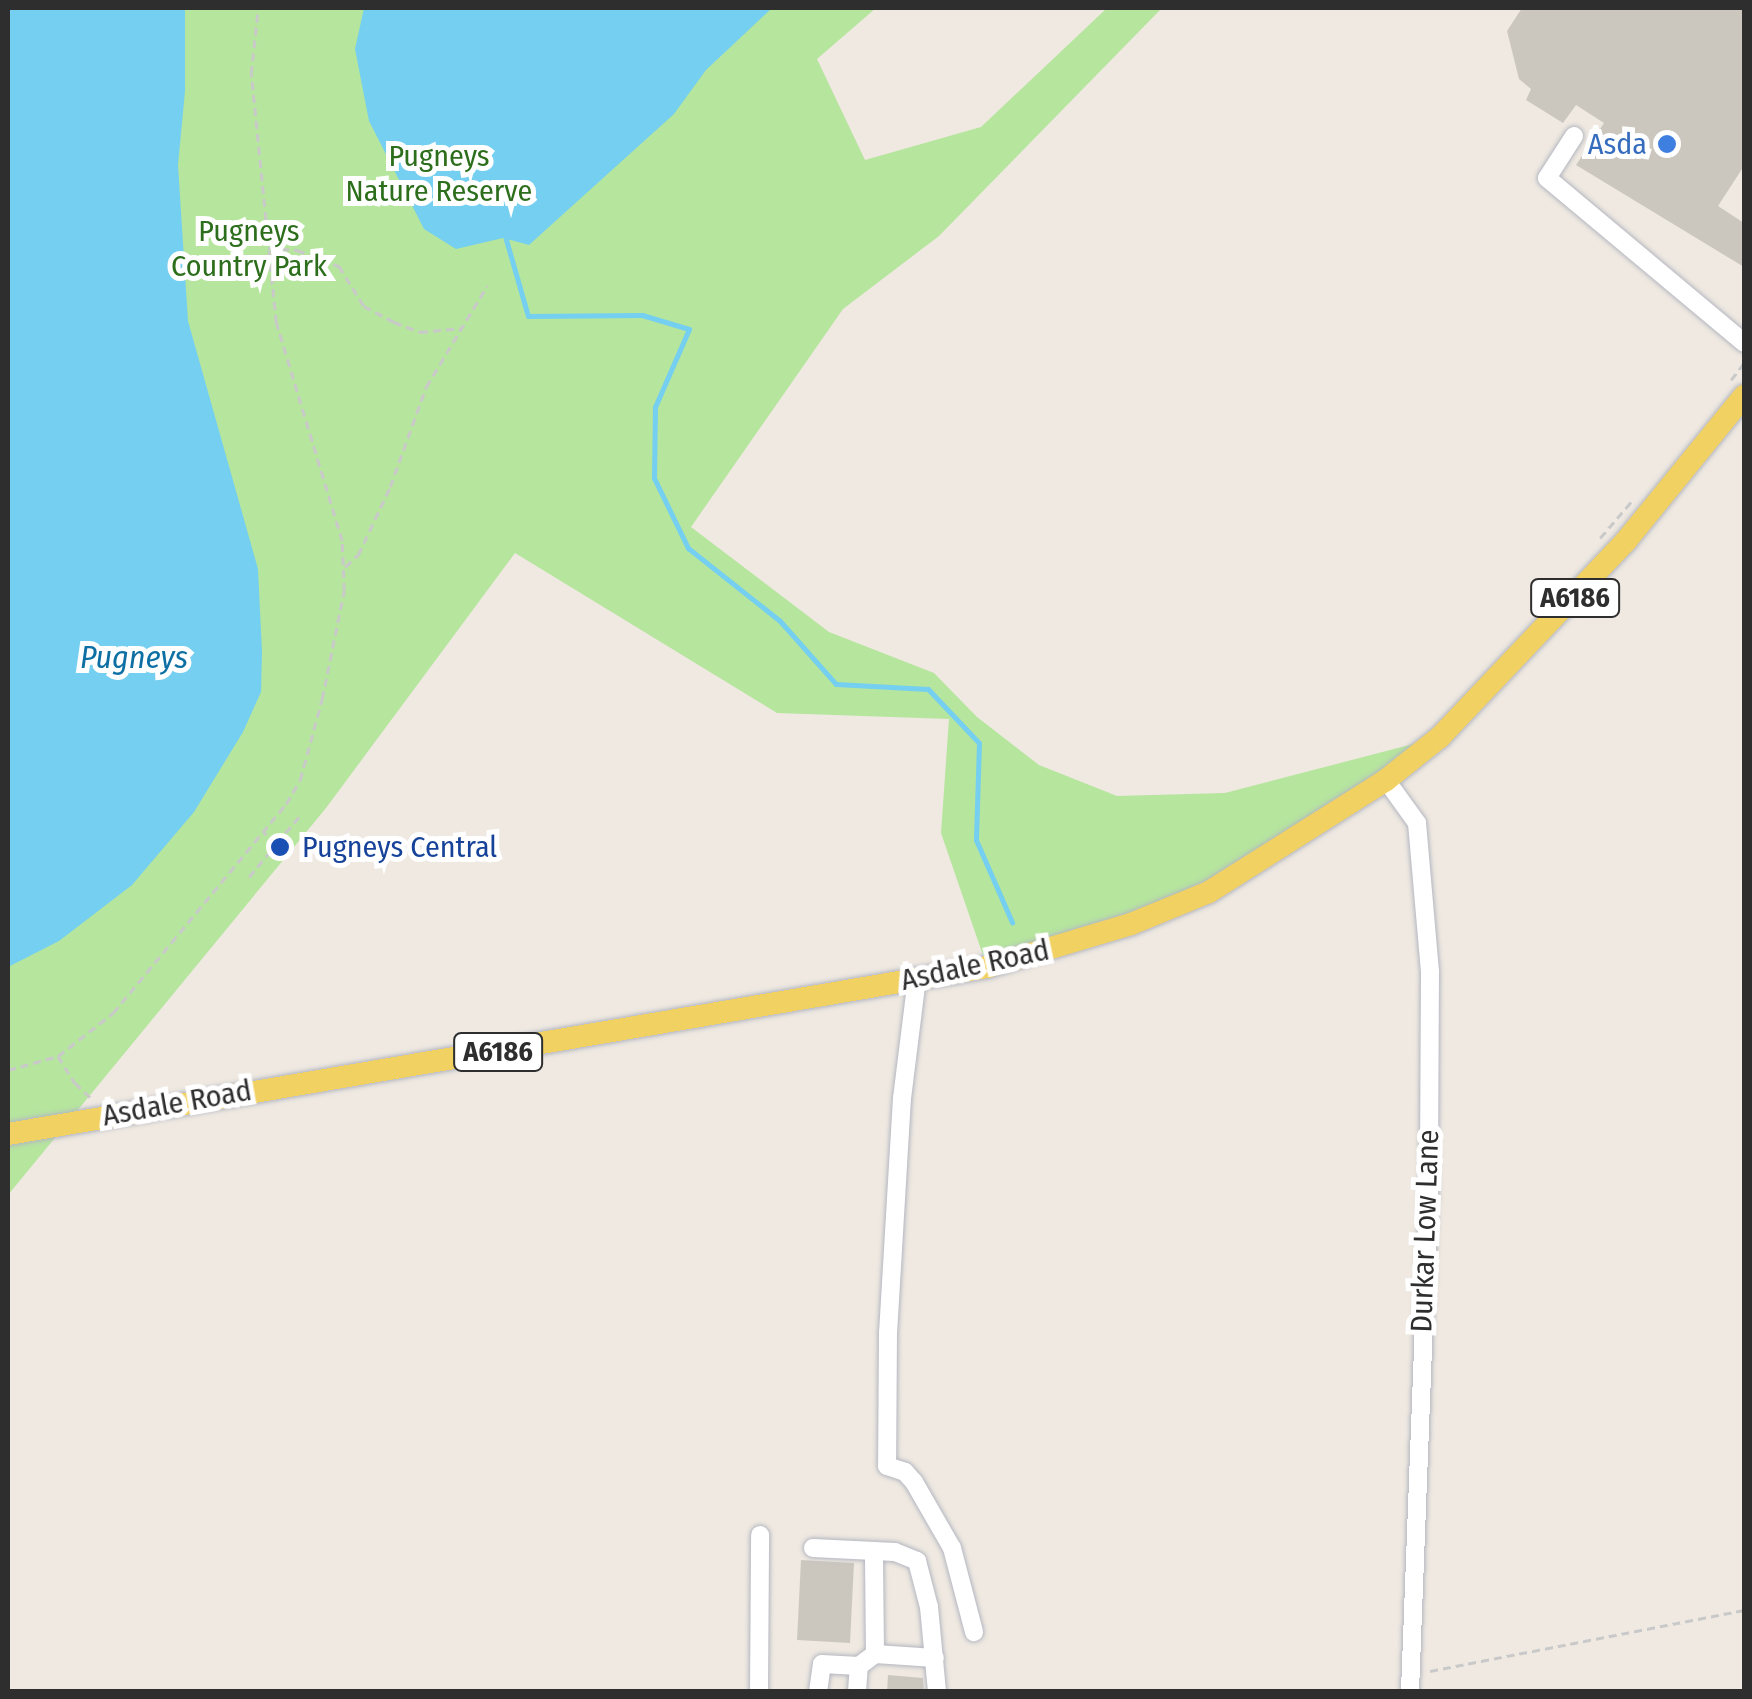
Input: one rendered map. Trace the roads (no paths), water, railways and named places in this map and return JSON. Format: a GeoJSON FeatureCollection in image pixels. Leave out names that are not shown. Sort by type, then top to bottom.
{"type":"FeatureCollection","features":[{"type":"Feature","properties":{"kind":"main road","name":"Asdale Road"},"geometry":{"type":"LineString","coordinates":[[8,1134],[987,967],[1065,946],[1209,892],[1386,780],[1440,737],[1551,624],[1744,396]]}},
{"type":"Feature","properties":{"kind":"street"},"geometry":{"type":"LineString","coordinates":[[1574,136],[1547,178],[1744,343]]}},
{"type":"Feature","properties":{"kind":"street","name":"Durkar Low Lane"},"geometry":{"type":"LineString","coordinates":[[1386,780],[1417,823],[1430,972],[1429,1190],[1409,1682]]}},
{"type":"Feature","properties":{"kind":"street"},"geometry":{"type":"LineString","coordinates":[[916,978],[902,1098],[888,1332],[887,1466],[905,1472],[914,1482],[952,1548],[974,1632]]}},
{"type":"Feature","properties":{"kind":"street"},"geometry":{"type":"LineString","coordinates":[[759,1692],[760,1535]]}},
{"type":"Feature","properties":{"kind":"street"},"geometry":{"type":"LineString","coordinates":[[812,1548],[907,1554],[917,1562],[924,1578],[937,1692]]}},
{"type":"Feature","properties":{"kind":"street"},"geometry":{"type":"LineString","coordinates":[[874,1551],[875,1654]]}},
{"type":"Feature","properties":{"kind":"street"},"geometry":{"type":"LineString","coordinates":[[818,1692],[822,1664],[859,1666],[875,1654],[935,1658]]}},
{"type":"Feature","properties":{"kind":"street"},"geometry":{"type":"LineString","coordinates":[[856,1692],[859,1666]]}},
{"type":"Feature","properties":{"kind":"water","name":"Pugneys"},"geometry":{"type":"Polygon","coordinates":[[[8,8],[185,8],[185,91],[178,165],[188,321],[258,569],[262,652],[261,692],[243,732],[194,812],[132,885],[59,941],[8,967],[8,8]]]}},
{"type":"Feature","properties":{"kind":"water"},"geometry":{"type":"Polygon","coordinates":[[[364,8],[772,8],[706,70],[674,114],[529,245],[503,238],[456,249],[424,229],[369,121],[355,49],[364,8]]]}},
{"type":"Feature","properties":{"kind":"waterway"},"geometry":{"type":"LineString","coordinates":[[505,236],[528,316],[642,315],[689,329],[655,407],[654,478],[688,548],[780,621],[836,684],[928,689],[979,743],[976,840],[1012,922]]}},
{"type":"Feature","properties":{"kind":"place","name":"Asda"},"geometry":{"type":"Point","coordinates":[1667,144]}},
{"type":"Feature","properties":{"kind":"place","name":"Pugneys Central"},"geometry":{"type":"Point","coordinates":[280,847]}},
{"type":"Feature","properties":{"kind":"park label","name":"Pugneys Nature Reserve"},"geometry":{"type":"Point","coordinates":[439,173]}},
{"type":"Feature","properties":{"kind":"park label","name":"Pugneys Country Park"},"geometry":{"type":"Point","coordinates":[249,248]}}]}
